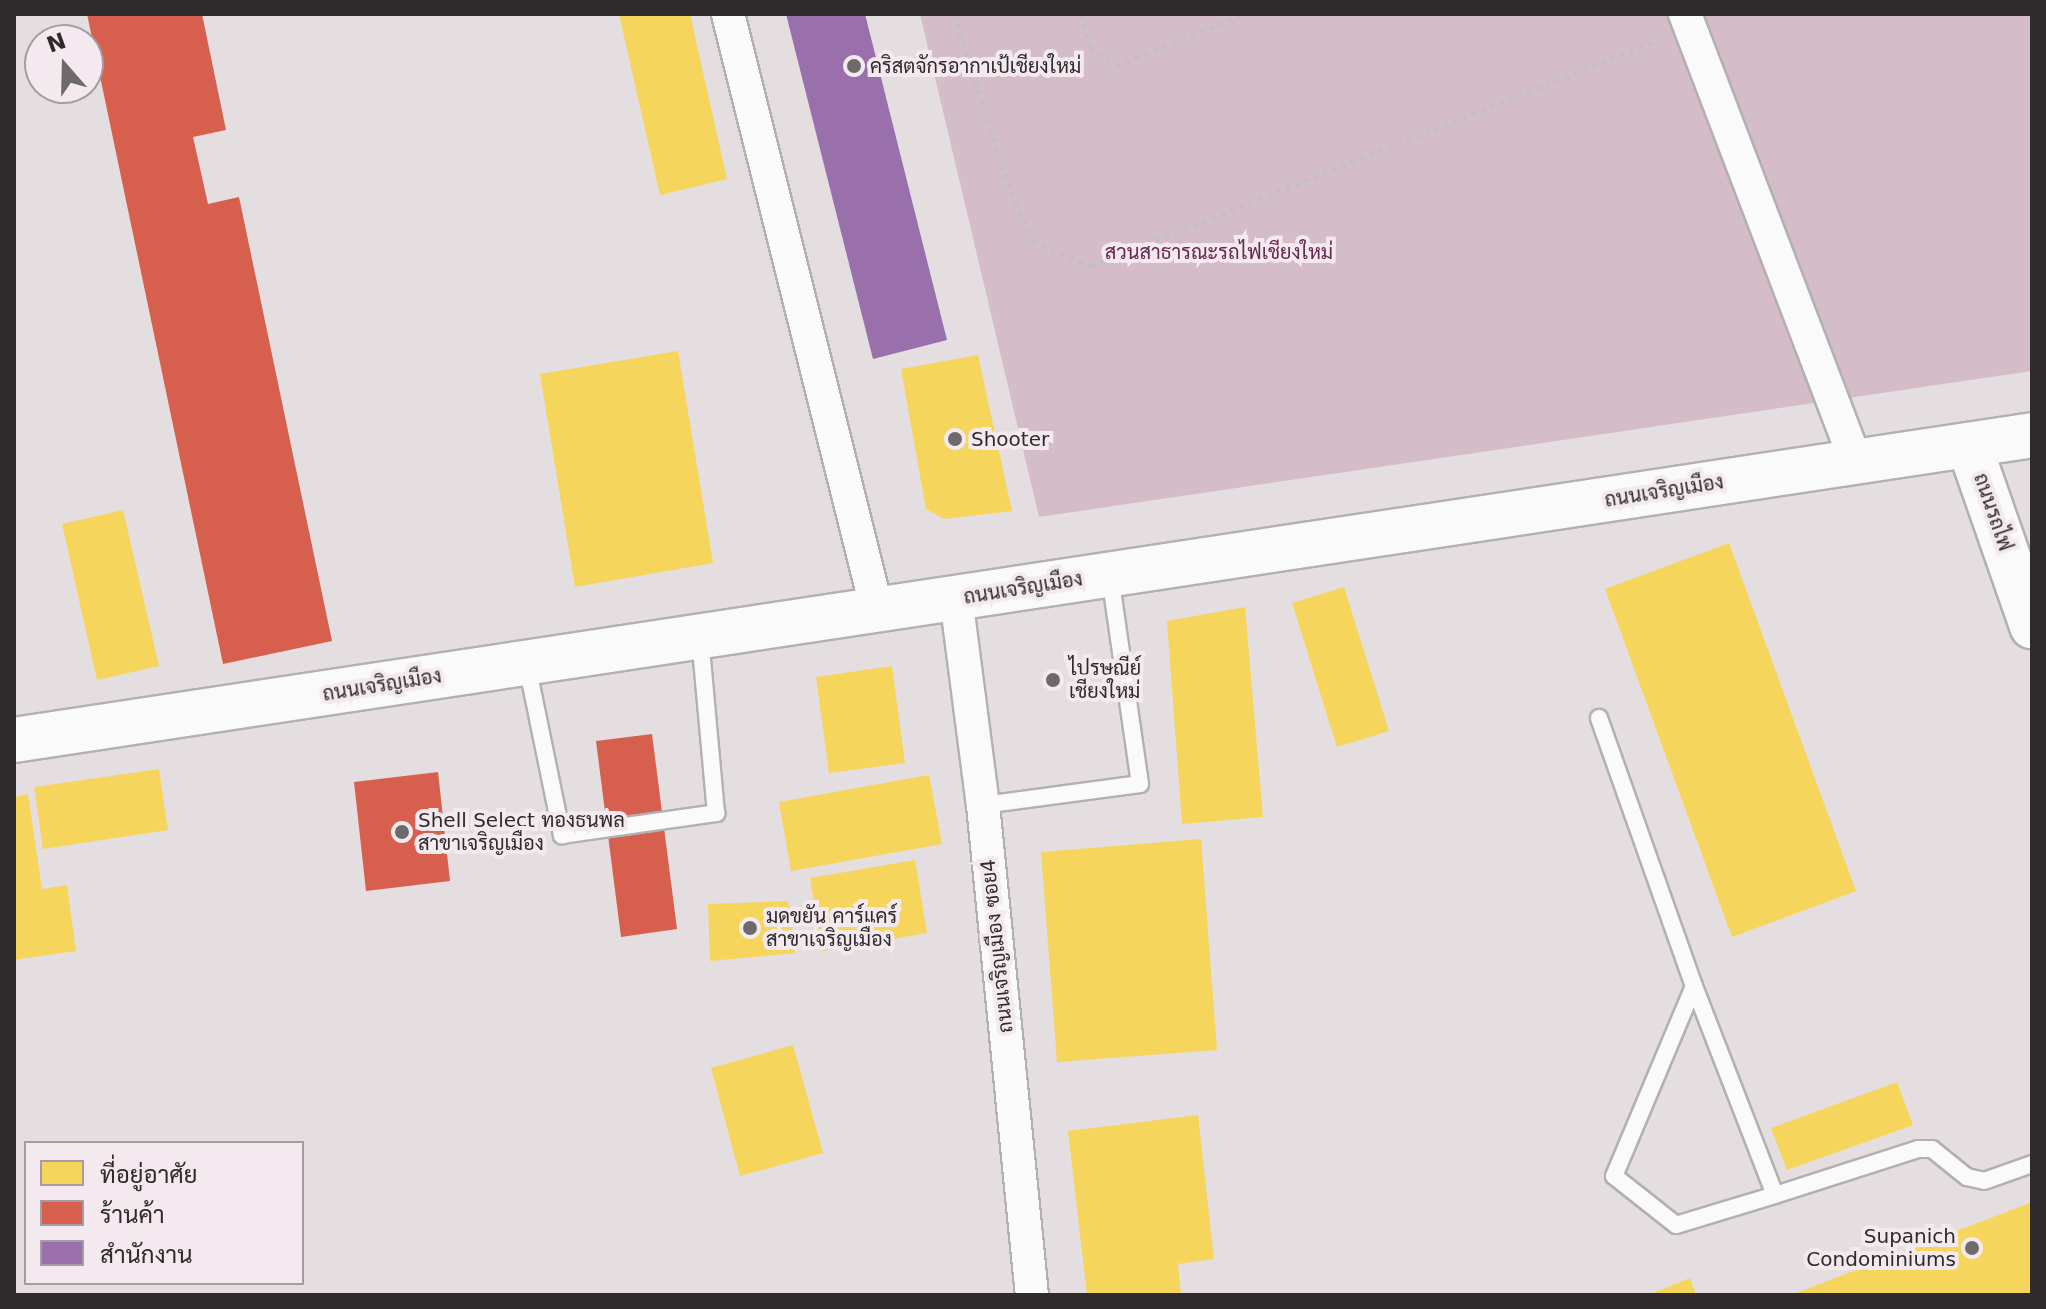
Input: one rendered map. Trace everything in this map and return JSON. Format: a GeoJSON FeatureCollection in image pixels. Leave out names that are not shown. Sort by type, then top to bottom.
{"type":"FeatureCollection","features":[{"type":"Feature","properties":{"kind":"main road","name":"ถนนเจริญเมือง"},"geometry":{"type":"LineString","coordinates":[[14,740],[2032,435]]}},
{"type":"Feature","properties":{"kind":"main road","name":"ถนนรถไฟ"},"geometry":{"type":"LineString","coordinates":[[1969,445],[2032,626]]}},
{"type":"Feature","properties":{"kind":"street"},"geometry":{"type":"LineString","coordinates":[[728,14],[877,610]]}},
{"type":"Feature","properties":{"kind":"street"},"geometry":{"type":"LineString","coordinates":[[1688,20],[1856,462]]}},
{"type":"Feature","properties":{"kind":"street","name":"ถนนเจริญเมือง ซอย4"},"geometry":{"type":"LineString","coordinates":[[956,598],[983,805],[1032,1295]]}},
{"type":"Feature","properties":{"kind":"lane"},"geometry":{"type":"LineString","coordinates":[[983,805],[1140,784],[1110,575]]}},
{"type":"Feature","properties":{"kind":"lane"},"geometry":{"type":"LineString","coordinates":[[526,663],[562,835],[716,813],[700,637]]}},
{"type":"Feature","properties":{"kind":"lane"},"geometry":{"type":"LineString","coordinates":[[1599,718],[1694,986],[1775,1195]]}},
{"type":"Feature","properties":{"kind":"lane"},"geometry":{"type":"LineString","coordinates":[[1694,986],[1614,1176],[1676,1225],[1918,1149],[1932,1149],[1967,1177],[1984,1181],[2032,1164]]}},
{"type":"Feature","properties":{"kind":"path"},"geometry":{"type":"LineString","coordinates":[[954,14],[1004,174],[1033,242],[1091,266],[1688,20]]}},
{"type":"Feature","properties":{"kind":"path"},"geometry":{"type":"LineString","coordinates":[[1081,14],[1091,48],[1117,66],[1244,14]]}},
{"type":"Feature","properties":{"kind":"green space","name":"สวนสาธารณะรถไฟเชียงใหม่"},"geometry":{"type":"Polygon","coordinates":[[[920,14],[2032,14],[2032,371],[1039,517],[920,14]]]}},
{"type":"Feature","properties":{"kind":"building: ที่อยู่อาศัย"},"geometry":{"type":"Polygon","coordinates":[[[619,14],[690,14],[727,179],[660,195],[619,14]]]}},
{"type":"Feature","properties":{"kind":"building: ที่อยู่อาศัย"},"geometry":{"type":"Polygon","coordinates":[[[678,351],[713,563],[575,587],[540,374],[678,351]]]}},
{"type":"Feature","properties":{"kind":"building: ที่อยู่อาศัย","name":"Shooter"},"geometry":{"type":"Polygon","coordinates":[[[978,355],[1012,511],[944,519],[926,509],[901,369],[978,355]]]}},
{"type":"Feature","properties":{"kind":"building: ที่อยู่อาศัย"},"geometry":{"type":"Polygon","coordinates":[[[123,510],[159,666],[97,680],[62,524],[123,510]]]}},
{"type":"Feature","properties":{"kind":"building: ที่อยู่อาศัย"},"geometry":{"type":"Polygon","coordinates":[[[1729,543],[1856,891],[1732,937],[1605,589],[1729,543]]]}},
{"type":"Feature","properties":{"kind":"building: ที่อยู่อาศัย"},"geometry":{"type":"Polygon","coordinates":[[[1344,587],[1389,731],[1337,747],[1292,603],[1344,587]]]}},
{"type":"Feature","properties":{"kind":"building: ที่อยู่อาศัย"},"geometry":{"type":"Polygon","coordinates":[[[1245,607],[1263,817],[1182,824],[1167,621],[1245,607]]]}},
{"type":"Feature","properties":{"kind":"building: ที่อยู่อาศัย"},"geometry":{"type":"Polygon","coordinates":[[[892,666],[905,763],[829,773],[816,677],[892,666]]]}},
{"type":"Feature","properties":{"kind":"building: ที่อยู่อาศัย"},"geometry":{"type":"Polygon","coordinates":[[[159,769],[168,830],[43,849],[34,787],[159,769]]]}},
{"type":"Feature","properties":{"kind":"building: ที่อยู่อาศัย"},"geometry":{"type":"Polygon","coordinates":[[[929,775],[942,844],[791,871],[779,802],[929,775]]]}},
{"type":"Feature","properties":{"kind":"building: ที่อยู่อาศัย"},"geometry":{"type":"Polygon","coordinates":[[[28,794],[42,889],[67,885],[76,951],[14,960],[14,797],[28,794]]]}},
{"type":"Feature","properties":{"kind":"building: ที่อยู่อาศัย"},"geometry":{"type":"Polygon","coordinates":[[[1201,839],[1217,1050],[1057,1062],[1041,852],[1201,839]]]}},
{"type":"Feature","properties":{"kind":"building: ที่อยู่อาศัย"},"geometry":{"type":"Polygon","coordinates":[[[915,860],[927,933],[822,951],[810,878],[915,860]]]}},
{"type":"Feature","properties":{"kind":"building: ที่อยู่อาศัย","name":"มดขยัน คาร์แคร์ สาขาเจริญเมือง"},"geometry":{"type":"Polygon","coordinates":[[[788,901],[795,953],[710,961],[708,904],[788,901]]]}},
{"type":"Feature","properties":{"kind":"building: ที่อยู่อาศัย"},"geometry":{"type":"Polygon","coordinates":[[[793,1045],[823,1153],[740,1176],[711,1068],[793,1045]]]}},
{"type":"Feature","properties":{"kind":"building: ที่อยู่อาศัย"},"geometry":{"type":"Polygon","coordinates":[[[1897,1082],[1913,1125],[1787,1170],[1771,1128],[1897,1082]]]}},
{"type":"Feature","properties":{"kind":"building: ที่อยู่อาศัย"},"geometry":{"type":"Polygon","coordinates":[[[1198,1115],[1214,1259],[1178,1264],[1181,1295],[1087,1295],[1068,1131],[1198,1115]]]}},
{"type":"Feature","properties":{"kind":"building: ที่อยู่อาศัย","name":"Supanich Condominiums"},"geometry":{"type":"Polygon","coordinates":[[[2032,1202],[2032,1295],[1791,1295],[2032,1202]]]}},
{"type":"Feature","properties":{"kind":"building: ที่อยู่อาศัย"},"geometry":{"type":"Polygon","coordinates":[[[1690,1278],[1696,1295],[1648,1295],[1690,1278]]]}},
{"type":"Feature","properties":{"kind":"building: ร้านค้า"},"geometry":{"type":"Polygon","coordinates":[[[87,14],[202,14],[226,130],[193,137],[208,204],[239,197],[332,641],[223,664],[104,95],[104,24],[89,24],[87,14]]]}},
{"type":"Feature","properties":{"kind":"building: ร้านค้า"},"geometry":{"type":"Polygon","coordinates":[[[652,734],[677,929],[621,937],[596,741],[652,734]]]}},
{"type":"Feature","properties":{"kind":"building: ร้านค้า","name":"Shell Select ทองธนพล สาขาเจริญเมือง"},"geometry":{"type":"Polygon","coordinates":[[[438,772],[450,881],[366,891],[354,782],[438,772]]]}},
{"type":"Feature","properties":{"kind":"building: สำนักงาน"},"geometry":{"type":"Polygon","coordinates":[[[786,14],[865,14],[947,340],[873,359],[786,14]]]}},
{"type":"Feature","properties":{"kind":"place","name":"คริสตจักรอากาเป้เชียงใหม่"},"geometry":{"type":"Point","coordinates":[854,66]}},
{"type":"Feature","properties":{"kind":"place","name":"Shooter"},"geometry":{"type":"Point","coordinates":[955,439]}},
{"type":"Feature","properties":{"kind":"place","name":"ไปรษณีย์ เชียงใหม่"},"geometry":{"type":"Point","coordinates":[1053,680]}},
{"type":"Feature","properties":{"kind":"place","name":"Shell Select ทองธนพล สาขาเจริญเมือง"},"geometry":{"type":"Point","coordinates":[402,832]}},
{"type":"Feature","properties":{"kind":"place","name":"มดขยัน คาร์แคร์ สาขาเจริญเมือง"},"geometry":{"type":"Point","coordinates":[750,928]}},
{"type":"Feature","properties":{"kind":"place","name":"Supanich Condominiums"},"geometry":{"type":"Point","coordinates":[1972,1248]}}]}
